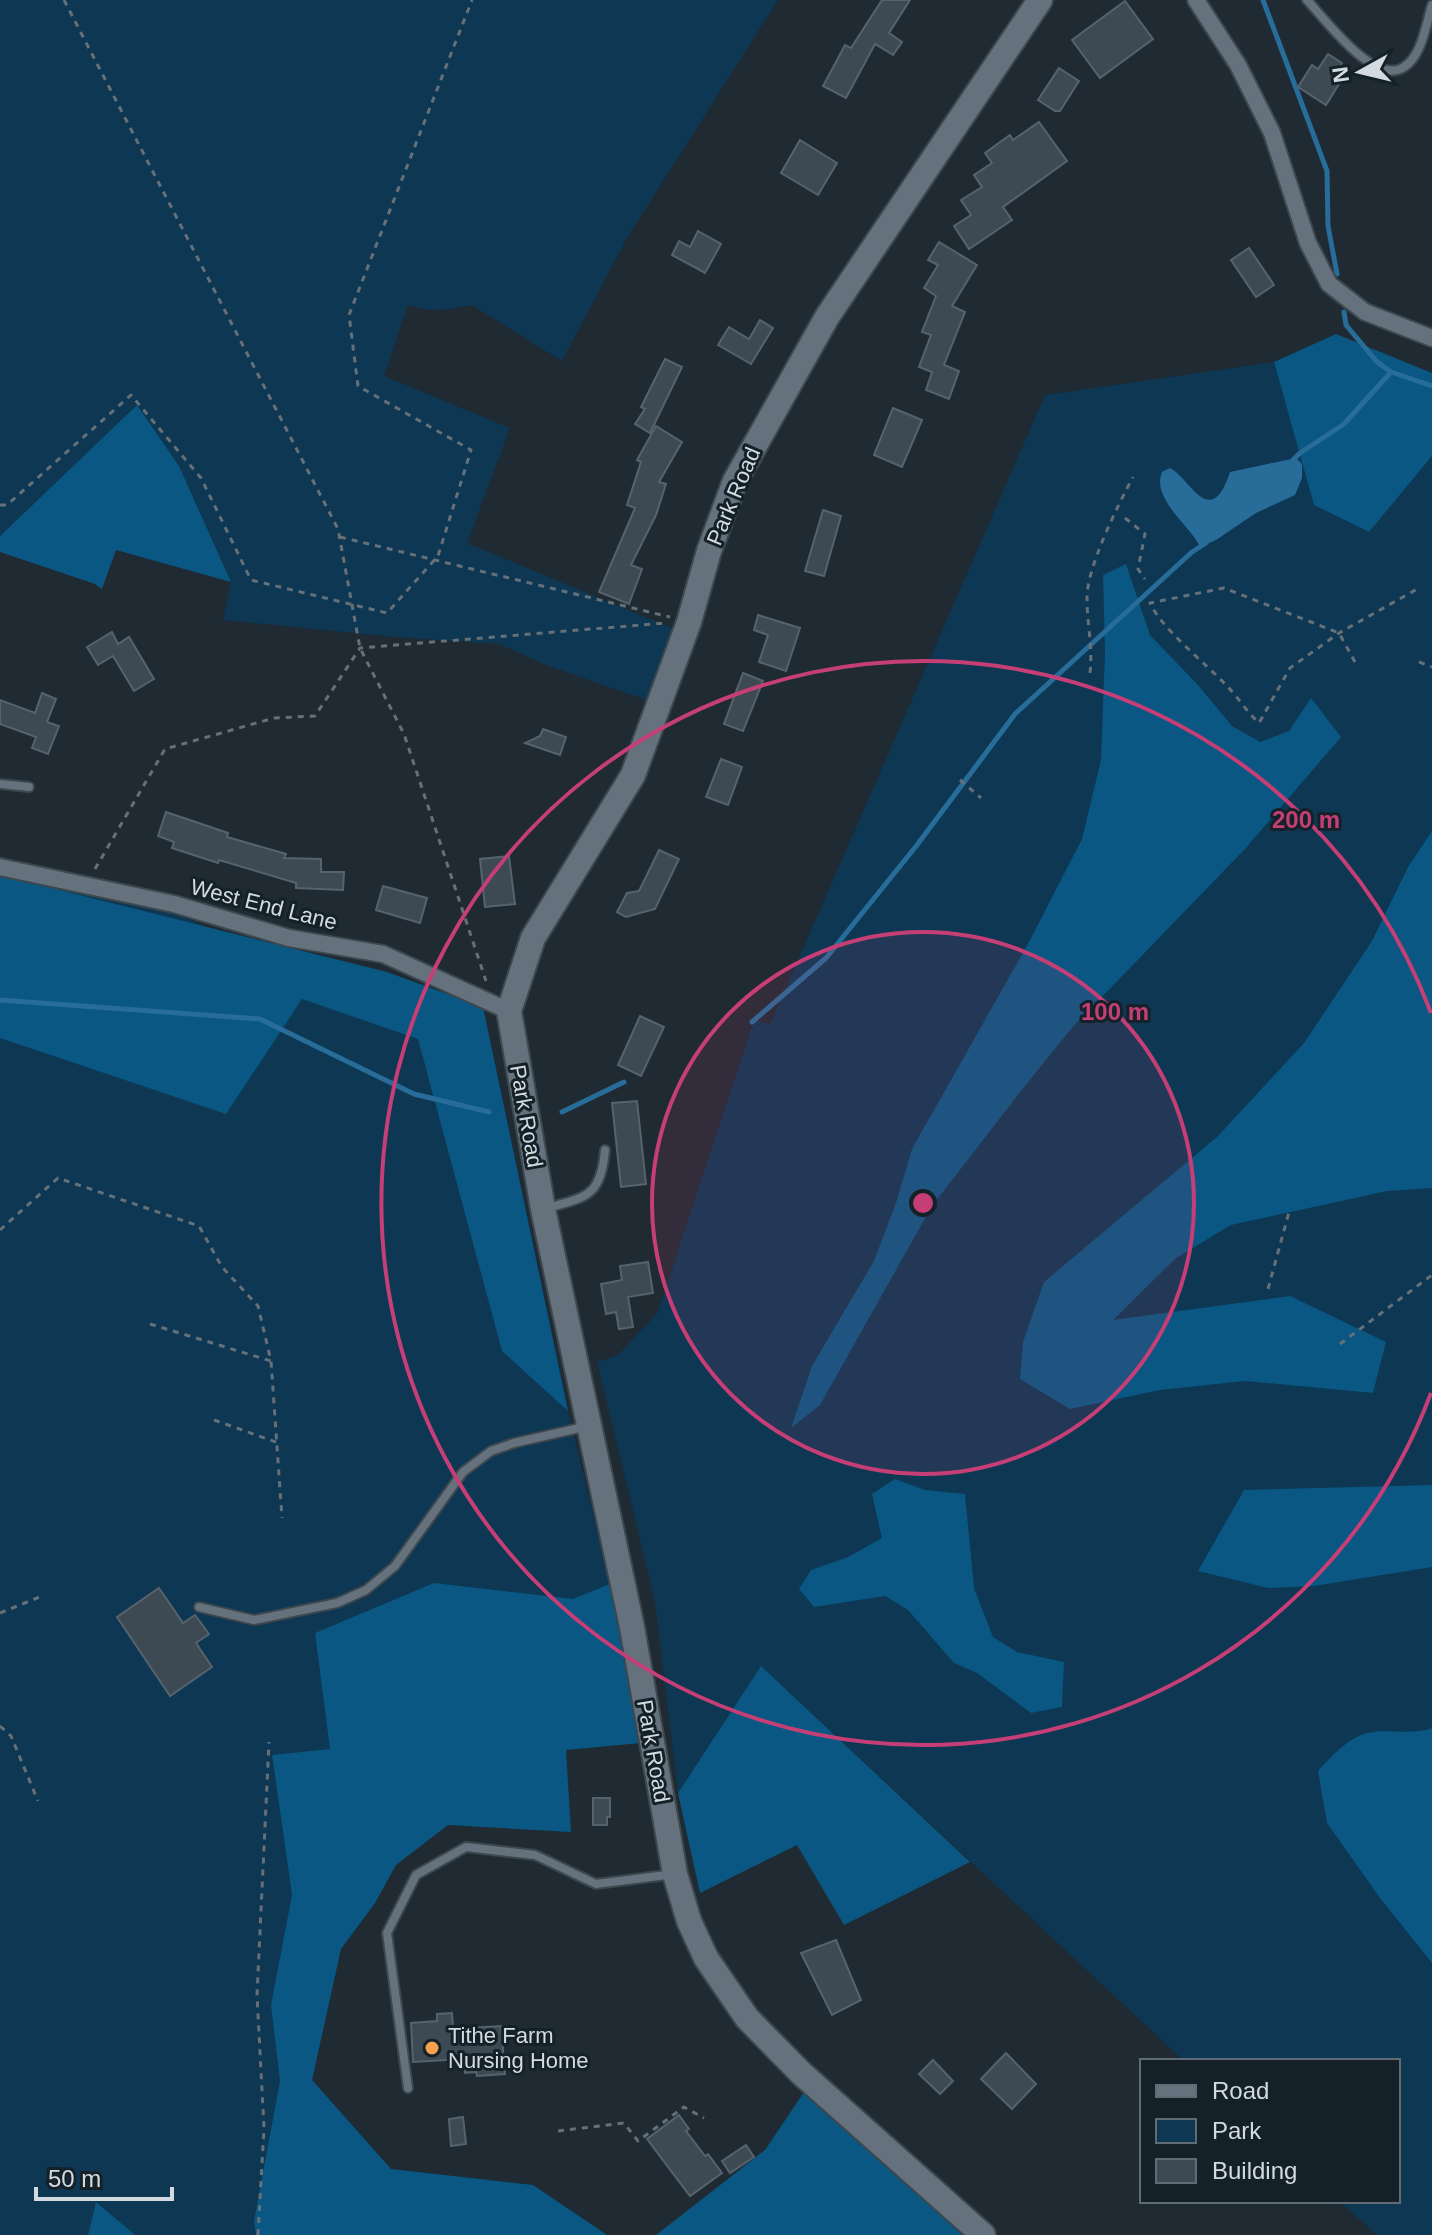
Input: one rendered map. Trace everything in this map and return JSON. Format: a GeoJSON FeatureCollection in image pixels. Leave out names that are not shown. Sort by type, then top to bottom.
{"type":"FeatureCollection","features":[{"type":"Feature","properties":{"kind":"main road","name":"Park Road"},"geometry":{"type":"LineString","coordinates":[[983,2235],[801,2073],[747,2018],[700,1946],[689,1921],[675,1874],[632,1627],[501,1007],[533,938],[633,775],[689,622],[709,551],[735,481],[827,317],[1040,0]]}},
{"type":"Feature","properties":{"kind":"street"},"geometry":{"type":"LineString","coordinates":[[1196,0],[1238,65],[1272,133],[1308,243],[1329,284],[1365,312],[1432,338]]}},
{"type":"Feature","properties":{"kind":"street","name":"West End Lane"},"geometry":{"type":"LineString","coordinates":[[0,867],[174,904],[289,938],[383,954],[501,1007]]}},
{"type":"Feature","properties":{"kind":"lane"},"geometry":{"type":"LineString","coordinates":[[1307,0],[1370,65],[1394,71],[1405,67],[1419,48],[1432,5]]}},
{"type":"Feature","properties":{"kind":"lane"},"geometry":{"type":"LineString","coordinates":[[0,784],[29,787]]}},
{"type":"Feature","properties":{"kind":"lane"},"geometry":{"type":"LineString","coordinates":[[543,1209],[577,1199],[595,1189],[603,1174],[605,1150]]}},
{"type":"Feature","properties":{"kind":"lane"},"geometry":{"type":"LineString","coordinates":[[199,1607],[254,1620],[337,1603],[366,1590],[395,1566],[463,1472],[491,1451],[589,1425]]}},
{"type":"Feature","properties":{"kind":"lane"},"geometry":{"type":"LineString","coordinates":[[408,2088],[387,1933],[416,1875],[466,1847],[535,1855],[596,1884],[675,1874]]}},
{"type":"Feature","properties":{"kind":"path"},"geometry":{"type":"LineString","coordinates":[[64,0],[338,529],[360,648],[404,734],[501,1007]]}},
{"type":"Feature","properties":{"kind":"path"},"geometry":{"type":"LineString","coordinates":[[0,505],[7,505],[131,395],[201,478],[251,580],[387,613],[438,556],[471,450],[358,386],[349,315],[472,0]]}},
{"type":"Feature","properties":{"kind":"path"},"geometry":{"type":"LineString","coordinates":[[1090,673],[1093,653],[1086,597],[1097,553],[1133,477]]}},
{"type":"Feature","properties":{"kind":"path"},"geometry":{"type":"LineString","coordinates":[[1125,518],[1145,534],[1138,569],[1145,579]]}},
{"type":"Feature","properties":{"kind":"path"},"geometry":{"type":"LineString","coordinates":[[340,537],[689,622]]}},
{"type":"Feature","properties":{"kind":"path"},"geometry":{"type":"LineString","coordinates":[[1355,662],[1339,633],[1224,588],[1150,603],[1157,618],[1223,681],[1259,723],[1290,668],[1339,633],[1419,588]]}},
{"type":"Feature","properties":{"kind":"path"},"geometry":{"type":"LineString","coordinates":[[360,648],[689,622]]}},
{"type":"Feature","properties":{"kind":"path"},"geometry":{"type":"LineString","coordinates":[[86,886],[165,749],[274,718],[315,716],[360,648]]}},
{"type":"Feature","properties":{"kind":"path"},"geometry":{"type":"LineString","coordinates":[[1419,662],[1432,667]]}},
{"type":"Feature","properties":{"kind":"path"},"geometry":{"type":"LineString","coordinates":[[960,780],[981,798]]}},
{"type":"Feature","properties":{"kind":"path"},"geometry":{"type":"LineString","coordinates":[[0,1230],[58,1178],[199,1226],[222,1267],[258,1306],[271,1361],[282,1518]]}},
{"type":"Feature","properties":{"kind":"path"},"geometry":{"type":"LineString","coordinates":[[1268,1289],[1289,1212]]}},
{"type":"Feature","properties":{"kind":"path"},"geometry":{"type":"LineString","coordinates":[[1340,1344],[1432,1275]]}},
{"type":"Feature","properties":{"kind":"path"},"geometry":{"type":"LineString","coordinates":[[150,1324],[271,1361]]}},
{"type":"Feature","properties":{"kind":"path"},"geometry":{"type":"LineString","coordinates":[[214,1420],[276,1442]]}},
{"type":"Feature","properties":{"kind":"path"},"geometry":{"type":"LineString","coordinates":[[0,1613],[42,1596]]}},
{"type":"Feature","properties":{"kind":"path"},"geometry":{"type":"LineString","coordinates":[[0,1726],[11,1736],[38,1801]]}},
{"type":"Feature","properties":{"kind":"path"},"geometry":{"type":"LineString","coordinates":[[258,2235],[264,2128],[257,1995],[269,1742]]}},
{"type":"Feature","properties":{"kind":"path"},"geometry":{"type":"LineString","coordinates":[[558,2131],[624,2123],[638,2141],[684,2107],[704,2118]]}},
{"type":"Feature","properties":{"kind":"green space"},"geometry":{"type":"Polygon","coordinates":[[[0,0],[778,0],[627,238],[562,361],[472,305],[440,310],[408,305],[384,376],[510,428],[467,543],[674,629],[649,701],[546,665],[499,644],[223,620],[231,582],[179,466],[137,405],[0,536],[0,0]]]}},
{"type":"Feature","properties":{"kind":"green space"},"geometry":{"type":"Polygon","coordinates":[[[1274,362],[1314,504],[1369,532],[1432,456],[1432,2235],[1377,2235],[1341,2203],[1400,2203],[1400,2059],[1182,2059],[761,1666],[678,1793],[655,1602],[597,1362],[618,1355],[658,1312],[754,1020],[770,1024],[1045,395],[1274,362]]]}},
{"type":"Feature","properties":{"kind":"green space"},"geometry":{"type":"Polygon","coordinates":[[[73,881],[170,909],[285,969],[483,1007],[568,1411],[619,1634],[341,1874],[312,2080],[391,2169],[533,2185],[607,2235],[0,2235],[0,884],[73,881]]]}},
{"type":"Feature","properties":{"kind":"shaded area"},"geometry":{"type":"Polygon","coordinates":[[[1336,334],[1432,373],[1432,456],[1369,532],[1314,505],[1274,362],[1336,334]]]}},
{"type":"Feature","properties":{"kind":"shaded area"},"geometry":{"type":"Polygon","coordinates":[[[137,405],[179,466],[231,582],[116,550],[102,589],[0,552],[0,536],[137,405]]]}},
{"type":"Feature","properties":{"kind":"shaded area"},"geometry":{"type":"Polygon","coordinates":[[[1296,458],[1302,464],[1302,478],[1295,495],[1256,513],[1200,547],[1162,492],[1162,472],[1170,468],[1207,500],[1215,498],[1222,490],[1230,472],[1296,458]]]}},
{"type":"Feature","properties":{"kind":"shaded area"},"geometry":{"type":"Polygon","coordinates":[[[1126,564],[1150,635],[1232,726],[1260,742],[1289,731],[1311,698],[1341,737],[1245,849],[1071,1029],[1024,1087],[932,1206],[820,1405],[791,1428],[812,1366],[874,1261],[912,1149],[1029,942],[1082,839],[1101,760],[1105,651],[1103,575],[1126,564]]]}},
{"type":"Feature","properties":{"kind":"shaded area"},"geometry":{"type":"Polygon","coordinates":[[[1432,831],[1432,1188],[1387,1191],[1231,1225],[1176,1258],[1113,1320],[1290,1296],[1386,1342],[1373,1393],[1245,1381],[1160,1390],[1070,1409],[1020,1379],[1023,1342],[1044,1282],[1218,1136],[1304,1043],[1372,941],[1408,867],[1432,831]]]}},
{"type":"Feature","properties":{"kind":"shaded area"},"geometry":{"type":"Polygon","coordinates":[[[0,875],[387,972],[483,1007],[568,1411],[502,1351],[418,1039],[302,999],[226,1114],[0,1038],[0,875]]]}},
{"type":"Feature","properties":{"kind":"shaded area"},"geometry":{"type":"Polygon","coordinates":[[[895,1479],[925,1490],[965,1494],[974,1588],[993,1637],[1017,1652],[1064,1662],[1062,1707],[1031,1713],[977,1673],[954,1663],[908,1610],[885,1596],[814,1607],[799,1589],[811,1570],[848,1557],[882,1538],[872,1494],[895,1479]]]}},
{"type":"Feature","properties":{"kind":"shaded area"},"geometry":{"type":"Polygon","coordinates":[[[1432,1485],[1432,1567],[1314,1586],[1268,1588],[1198,1571],[1244,1490],[1432,1485]]]}},
{"type":"Feature","properties":{"kind":"shaded area"},"geometry":{"type":"Polygon","coordinates":[[[434,1583],[573,1599],[610,1584],[641,1743],[566,1750],[571,1832],[448,1825],[396,1865],[375,1903],[341,1949],[312,2080],[391,2169],[533,2185],[607,2235],[256,2235],[254,2221],[280,2081],[271,2005],[292,1895],[272,1755],[330,1749],[315,1633],[434,1583]]]}},
{"type":"Feature","properties":{"kind":"shaded area"},"geometry":{"type":"Polygon","coordinates":[[[761,1666],[970,1862],[844,1925],[797,1845],[700,1893],[678,1793],[761,1666]]]}},
{"type":"Feature","properties":{"kind":"shaded area"},"geometry":{"type":"Polygon","coordinates":[[[1432,1728],[1432,1963],[1380,1898],[1327,1823],[1318,1771],[1340,1748],[1360,1735],[1432,1728]]]}},
{"type":"Feature","properties":{"kind":"shaded area"},"geometry":{"type":"Polygon","coordinates":[[[804,2092],[966,2235],[656,2235],[765,2150],[804,2092]]]}},
{"type":"Feature","properties":{"kind":"shaded area"},"geometry":{"type":"Polygon","coordinates":[[[96,2202],[135,2235],[88,2235],[96,2202]]]}},
{"type":"Feature","properties":{"kind":"building"},"geometry":{"type":"Polygon","coordinates":[[[882,0],[910,0],[889,33],[902,42],[893,55],[875,44],[846,98],[823,86],[845,45],[851,48],[882,0]]]}},
{"type":"Feature","properties":{"kind":"building"},"geometry":{"type":"Polygon","coordinates":[[[1125,1],[1153,39],[1100,78],[1072,40],[1125,1]]]}},
{"type":"Feature","properties":{"kind":"building"},"geometry":{"type":"Polygon","coordinates":[[[1328,54],[1342,63],[1332,79],[1339,84],[1326,105],[1298,87],[1312,65],[1318,69],[1328,54]]]}},
{"type":"Feature","properties":{"kind":"building"},"geometry":{"type":"Polygon","coordinates":[[[1059,68],[1079,81],[1060,111],[1055,111],[1038,100],[1059,68]]]}},
{"type":"Feature","properties":{"kind":"building"},"geometry":{"type":"Polygon","coordinates":[[[1039,122],[1067,161],[1003,207],[1012,220],[969,249],[954,226],[971,215],[961,200],[982,187],[974,175],[992,163],[985,153],[1010,135],[1013,140],[1039,122]]]}},
{"type":"Feature","properties":{"kind":"building"},"geometry":{"type":"Polygon","coordinates":[[[800,140],[837,163],[818,195],[781,173],[800,140]]]}},
{"type":"Feature","properties":{"kind":"building"},"geometry":{"type":"Polygon","coordinates":[[[698,231],[721,244],[705,273],[672,255],[679,241],[690,247],[698,231]]]}},
{"type":"Feature","properties":{"kind":"building"},"geometry":{"type":"Polygon","coordinates":[[[939,242],[977,265],[952,306],[965,312],[944,365],[959,371],[949,399],[926,390],[932,372],[919,367],[931,335],[922,332],[936,296],[924,288],[938,265],[928,260],[939,242]]]}},
{"type":"Feature","properties":{"kind":"building"},"geometry":{"type":"Polygon","coordinates":[[[1249,248],[1274,285],[1256,297],[1231,260],[1249,248]]]}},
{"type":"Feature","properties":{"kind":"building"},"geometry":{"type":"Polygon","coordinates":[[[760,320],[773,328],[751,364],[718,345],[729,327],[749,339],[760,320]]]}},
{"type":"Feature","properties":{"kind":"building"},"geometry":{"type":"Polygon","coordinates":[[[665,359],[682,367],[650,433],[635,424],[645,409],[641,407],[665,359]]]}},
{"type":"Feature","properties":{"kind":"building"},"geometry":{"type":"Polygon","coordinates":[[[893,408],[922,420],[902,467],[874,455],[893,408]]]}},
{"type":"Feature","properties":{"kind":"building"},"geometry":{"type":"Polygon","coordinates":[[[656,426],[682,442],[659,482],[666,484],[656,515],[631,565],[642,569],[629,604],[599,592],[635,508],[627,505],[641,462],[637,460],[656,426]]]}},
{"type":"Feature","properties":{"kind":"building"},"geometry":{"type":"Polygon","coordinates":[[[823,510],[841,516],[824,576],[805,571],[823,510]]]}},
{"type":"Feature","properties":{"kind":"building"},"geometry":{"type":"Polygon","coordinates":[[[758,615],[800,628],[786,671],[759,662],[768,635],[754,630],[758,615]]]}},
{"type":"Feature","properties":{"kind":"building"},"geometry":{"type":"Polygon","coordinates":[[[112,632],[118,644],[129,637],[154,679],[134,691],[113,656],[98,665],[87,647],[112,632]]]}},
{"type":"Feature","properties":{"kind":"building"},"geometry":{"type":"Polygon","coordinates":[[[743,673],[763,681],[743,731],[724,724],[743,673]]]}},
{"type":"Feature","properties":{"kind":"building"},"geometry":{"type":"Polygon","coordinates":[[[42,693],[56,699],[47,722],[59,726],[48,754],[32,748],[36,737],[0,724],[0,700],[35,713],[42,693]]]}},
{"type":"Feature","properties":{"kind":"building"},"geometry":{"type":"Polygon","coordinates":[[[543,729],[566,737],[560,755],[525,743],[540,736],[543,729]]]}},
{"type":"Feature","properties":{"kind":"building"},"geometry":{"type":"Polygon","coordinates":[[[721,759],[742,767],[728,805],[706,797],[721,759]]]}},
{"type":"Feature","properties":{"kind":"building"},"geometry":{"type":"Polygon","coordinates":[[[166,812],[228,833],[227,837],[286,854],[284,858],[321,859],[321,872],[344,872],[343,890],[296,888],[296,883],[172,848],[174,842],[158,836],[166,812]]]}},
{"type":"Feature","properties":{"kind":"building"},"geometry":{"type":"Polygon","coordinates":[[[659,850],[679,859],[655,909],[626,917],[617,912],[627,893],[639,891],[659,850]]]}},
{"type":"Feature","properties":{"kind":"building"},"geometry":{"type":"Polygon","coordinates":[[[509,856],[515,904],[485,907],[480,859],[509,856]]]}},
{"type":"Feature","properties":{"kind":"building"},"geometry":{"type":"Polygon","coordinates":[[[383,886],[427,898],[420,923],[376,910],[383,886]]]}},
{"type":"Feature","properties":{"kind":"building"},"geometry":{"type":"Polygon","coordinates":[[[640,1016],[664,1027],[641,1076],[618,1065],[640,1016]]]}},
{"type":"Feature","properties":{"kind":"building"},"geometry":{"type":"Polygon","coordinates":[[[637,1101],[646,1184],[621,1187],[612,1103],[637,1101]]]}},
{"type":"Feature","properties":{"kind":"building"},"geometry":{"type":"Polygon","coordinates":[[[648,1262],[653,1293],[628,1297],[633,1327],[619,1329],[616,1312],[606,1314],[601,1284],[622,1280],[620,1266],[648,1262]]]}},
{"type":"Feature","properties":{"kind":"building"},"geometry":{"type":"Polygon","coordinates":[[[159,1588],[183,1623],[195,1615],[209,1634],[196,1643],[212,1667],[170,1696],[117,1617],[159,1588]]]}},
{"type":"Feature","properties":{"kind":"building"},"geometry":{"type":"Polygon","coordinates":[[[593,1798],[610,1798],[607,1825],[593,1825],[593,1798]]]}},
{"type":"Feature","properties":{"kind":"building"},"geometry":{"type":"Polygon","coordinates":[[[836,1940],[861,2000],[832,2015],[801,1953],[836,1940]]]}},
{"type":"Feature","properties":{"kind":"building","name":"Tithe Farm Nursing Home"},"geometry":{"type":"Polygon","coordinates":[[[452,2013],[453,2029],[501,2026],[505,2074],[477,2076],[476,2072],[465,2073],[464,2059],[413,2062],[411,2023],[437,2021],[437,2014],[452,2013]]]}},
{"type":"Feature","properties":{"kind":"building"},"geometry":{"type":"Polygon","coordinates":[[[1006,2053],[1036,2084],[1012,2109],[981,2079],[1006,2053]]]}},
{"type":"Feature","properties":{"kind":"building"},"geometry":{"type":"Polygon","coordinates":[[[933,2060],[953,2081],[940,2094],[919,2074],[933,2060]]]}},
{"type":"Feature","properties":{"kind":"building"},"geometry":{"type":"Polygon","coordinates":[[[679,2115],[689,2129],[686,2131],[722,2173],[690,2196],[647,2139],[679,2115]]]}},
{"type":"Feature","properties":{"kind":"building"},"geometry":{"type":"Polygon","coordinates":[[[463,2117],[466,2144],[451,2146],[449,2119],[463,2117]]]}},
{"type":"Feature","properties":{"kind":"building"},"geometry":{"type":"Polygon","coordinates":[[[746,2145],[754,2157],[730,2173],[722,2161],[746,2145]]]}},
{"type":"Feature","properties":{"kind":"waterway"},"geometry":{"type":"LineString","coordinates":[[1263,0],[1327,171],[1328,226],[1337,274]]}},
{"type":"Feature","properties":{"kind":"waterway"},"geometry":{"type":"LineString","coordinates":[[1344,312],[1346,325],[1377,362],[1391,372],[1432,386]]}},
{"type":"Feature","properties":{"kind":"waterway"},"geometry":{"type":"LineString","coordinates":[[1291,462],[1344,424],[1391,372]]}},
{"type":"Feature","properties":{"kind":"waterway"},"geometry":{"type":"LineString","coordinates":[[752,1022],[826,958],[917,845],[1015,714],[1192,552],[1206,543]]}},
{"type":"Feature","properties":{"kind":"waterway"},"geometry":{"type":"LineString","coordinates":[[0,1000],[260,1019],[414,1094],[489,1112]]}},
{"type":"Feature","properties":{"kind":"waterway"},"geometry":{"type":"LineString","coordinates":[[562,1112],[624,1082]]}},
{"type":"Feature","properties":{"kind":"place","name":"Tithe Farm Nursing Home"},"geometry":{"type":"Point","coordinates":[432,2048]}}]}
